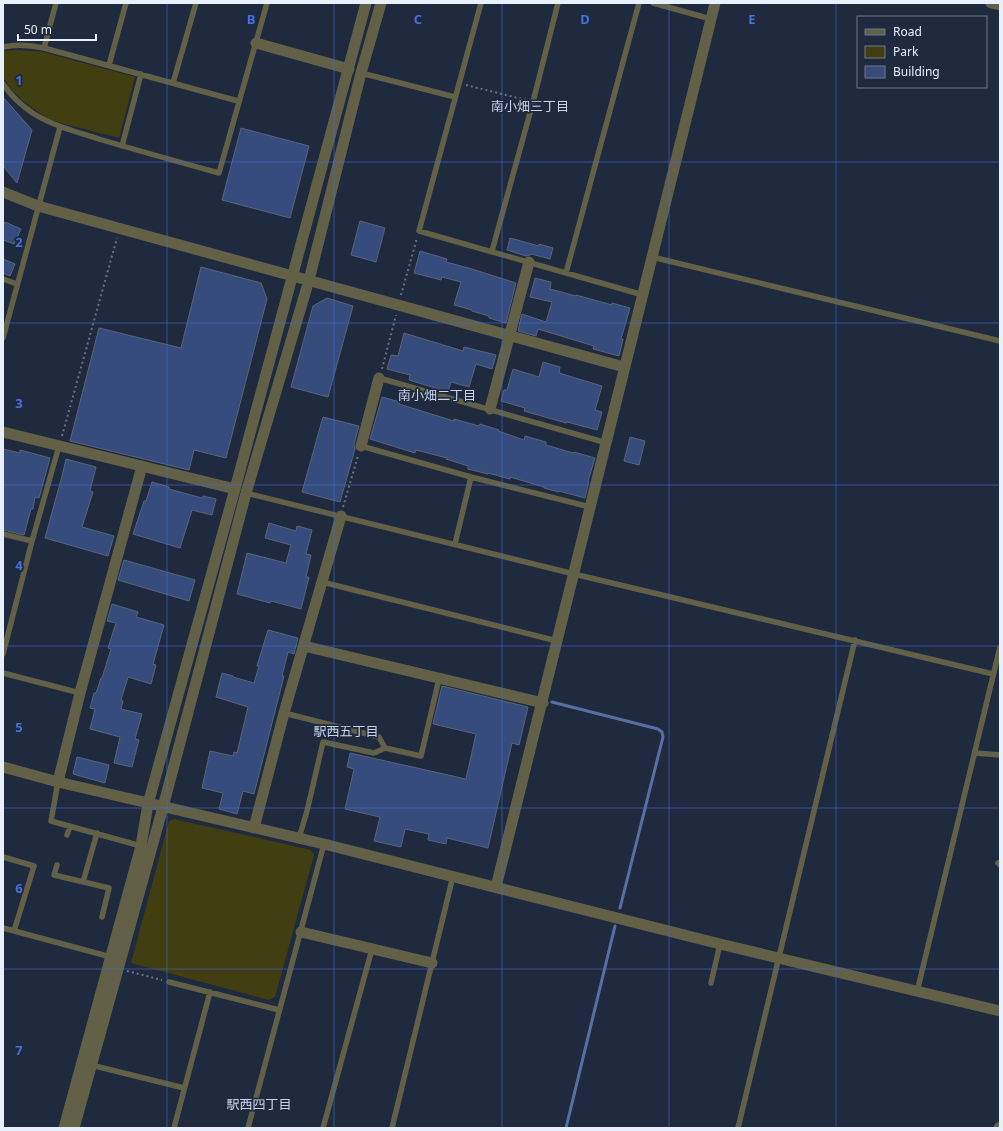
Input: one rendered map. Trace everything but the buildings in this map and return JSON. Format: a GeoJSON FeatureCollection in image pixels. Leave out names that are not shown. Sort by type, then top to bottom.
{"type":"FeatureCollection","features":[{"type":"Feature","properties":{"kind":"street"},"geometry":{"type":"LineString","coordinates":[[64,1128],[141,846],[148,804],[293,276],[366,3]]}},
{"type":"Feature","properties":{"kind":"street"},"geometry":{"type":"LineString","coordinates":[[74,1128],[163,807],[246,493],[309,280],[361,73],[381,3]]}},
{"type":"Feature","properties":{"kind":"street"},"geometry":{"type":"LineString","coordinates":[[496,887],[543,703],[557,641],[607,443],[624,367],[715,3]]}},
{"type":"Feature","properties":{"kind":"street"},"geometry":{"type":"LineString","coordinates":[[991,3],[1000,5]]}},
{"type":"Feature","properties":{"kind":"street"},"geometry":{"type":"LineString","coordinates":[[256,43],[349,70]]}},
{"type":"Feature","properties":{"kind":"street"},"geometry":{"type":"LineString","coordinates":[[3,192],[38,206],[624,367]]}},
{"type":"Feature","properties":{"kind":"street"},"geometry":{"type":"LineString","coordinates":[[490,408],[529,262]]}},
{"type":"Feature","properties":{"kind":"street"},"geometry":{"type":"LineString","coordinates":[[361,446],[379,378]]}},
{"type":"Feature","properties":{"kind":"street"},"geometry":{"type":"LineString","coordinates":[[3,432],[235,489]]}},
{"type":"Feature","properties":{"kind":"street"},"geometry":{"type":"LineString","coordinates":[[58,782],[80,693],[142,466]]}},
{"type":"Feature","properties":{"kind":"street"},"geometry":{"type":"LineString","coordinates":[[254,828],[284,713],[341,516]]}},
{"type":"Feature","properties":{"kind":"street"},"geometry":{"type":"LineString","coordinates":[[304,646],[543,703]]}},
{"type":"Feature","properties":{"kind":"street"},"geometry":{"type":"LineString","coordinates":[[3,767],[148,804],[324,844],[720,944],[1000,1011]]}},
{"type":"Feature","properties":{"kind":"street"},"geometry":{"type":"LineString","coordinates":[[301,932],[432,963]]}},
{"type":"Feature","properties":{"kind":"lane"},"geometry":{"type":"LineString","coordinates":[[44,48],[56,3]]}},
{"type":"Feature","properties":{"kind":"lane"},"geometry":{"type":"LineString","coordinates":[[109,65],[126,3]]}},
{"type":"Feature","properties":{"kind":"lane"},"geometry":{"type":"LineString","coordinates":[[173,83],[196,3]]}},
{"type":"Feature","properties":{"kind":"lane"},"geometry":{"type":"LineString","coordinates":[[3,84],[21,104],[33,113],[60,127],[122,146],[219,172],[266,3]]}},
{"type":"Feature","properties":{"kind":"lane"},"geometry":{"type":"LineString","coordinates":[[481,3],[419,231],[643,295]]}},
{"type":"Feature","properties":{"kind":"lane"},"geometry":{"type":"LineString","coordinates":[[492,251],[533,102],[558,3]]}},
{"type":"Feature","properties":{"kind":"lane"},"geometry":{"type":"LineString","coordinates":[[566,272],[640,3]]}},
{"type":"Feature","properties":{"kind":"lane"},"geometry":{"type":"LineString","coordinates":[[653,3],[711,19]]}},
{"type":"Feature","properties":{"kind":"lane"},"geometry":{"type":"LineString","coordinates":[[3,47],[30,45],[44,48],[238,101]]}},
{"type":"Feature","properties":{"kind":"lane"},"geometry":{"type":"LineString","coordinates":[[361,73],[455,98]]}},
{"type":"Feature","properties":{"kind":"lane"},"geometry":{"type":"LineString","coordinates":[[122,146],[141,74]]}},
{"type":"Feature","properties":{"kind":"lane"},"geometry":{"type":"LineString","coordinates":[[3,338],[60,127]]}},
{"type":"Feature","properties":{"kind":"lane"},"geometry":{"type":"LineString","coordinates":[[652,257],[1000,341]]}},
{"type":"Feature","properties":{"kind":"lane"},"geometry":{"type":"LineString","coordinates":[[3,279],[17,284]]}},
{"type":"Feature","properties":{"kind":"lane"},"geometry":{"type":"LineString","coordinates":[[379,378],[490,408],[607,443]]}},
{"type":"Feature","properties":{"kind":"lane"},"geometry":{"type":"LineString","coordinates":[[3,654],[32,541],[59,446]]}},
{"type":"Feature","properties":{"kind":"lane"},"geometry":{"type":"LineString","coordinates":[[361,446],[471,477],[591,507]]}},
{"type":"Feature","properties":{"kind":"lane"},"geometry":{"type":"LineString","coordinates":[[455,544],[471,477]]}},
{"type":"Feature","properties":{"kind":"lane"},"geometry":{"type":"LineString","coordinates":[[246,493],[574,574],[993,674]]}},
{"type":"Feature","properties":{"kind":"lane"},"geometry":{"type":"LineString","coordinates":[[3,534],[32,541]]}},
{"type":"Feature","properties":{"kind":"lane"},"geometry":{"type":"LineString","coordinates":[[322,582],[557,641]]}},
{"type":"Feature","properties":{"kind":"lane"},"geometry":{"type":"LineString","coordinates":[[738,1128],[855,640]]}},
{"type":"Feature","properties":{"kind":"lane"},"geometry":{"type":"LineString","coordinates":[[917,992],[1000,647]]}},
{"type":"Feature","properties":{"kind":"lane"},"geometry":{"type":"LineString","coordinates":[[3,673],[80,693]]}},
{"type":"Feature","properties":{"kind":"lane"},"geometry":{"type":"LineString","coordinates":[[299,838],[323,742],[374,753],[385,748],[421,756],[439,679]]}},
{"type":"Feature","properties":{"kind":"lane"},"geometry":{"type":"LineString","coordinates":[[284,713],[379,738],[385,748]]}},
{"type":"Feature","properties":{"kind":"lane"},"geometry":{"type":"LineString","coordinates":[[975,753],[1000,755]]}},
{"type":"Feature","properties":{"kind":"lane"},"geometry":{"type":"LineString","coordinates":[[58,782],[51,821],[141,846]]}},
{"type":"Feature","properties":{"kind":"lane"},"geometry":{"type":"LineString","coordinates":[[67,835],[70,826]]}},
{"type":"Feature","properties":{"kind":"lane"},"geometry":{"type":"LineString","coordinates":[[83,882],[97,833]]}},
{"type":"Feature","properties":{"kind":"lane"},"geometry":{"type":"LineString","coordinates":[[248,1128],[324,844]]}},
{"type":"Feature","properties":{"kind":"lane"},"geometry":{"type":"LineString","coordinates":[[3,857],[34,866],[14,931]]}},
{"type":"Feature","properties":{"kind":"lane"},"geometry":{"type":"LineString","coordinates":[[57,865],[54,875],[109,888],[102,917]]}},
{"type":"Feature","properties":{"kind":"lane"},"geometry":{"type":"LineString","coordinates":[[392,1128],[453,876]]}},
{"type":"Feature","properties":{"kind":"lane"},"geometry":{"type":"LineString","coordinates":[[3,928],[111,957]]}},
{"type":"Feature","properties":{"kind":"lane"},"geometry":{"type":"LineString","coordinates":[[712,983],[720,944]]}},
{"type":"Feature","properties":{"kind":"lane"},"geometry":{"type":"LineString","coordinates":[[323,1128],[372,949]]}},
{"type":"Feature","properties":{"kind":"lane"},"geometry":{"type":"LineString","coordinates":[[169,982],[279,1010]]}},
{"type":"Feature","properties":{"kind":"lane"},"geometry":{"type":"LineString","coordinates":[[174,1128],[210,992]]}},
{"type":"Feature","properties":{"kind":"lane"},"geometry":{"type":"LineString","coordinates":[[91,1065],[184,1088]]}},
{"type":"Feature","properties":{"kind":"path"},"geometry":{"type":"LineString","coordinates":[[459,83],[533,102]]}},
{"type":"Feature","properties":{"kind":"path"},"geometry":{"type":"LineString","coordinates":[[59,446],[120,229]]}},
{"type":"Feature","properties":{"kind":"path"},"geometry":{"type":"LineString","coordinates":[[379,378],[419,231]]}},
{"type":"Feature","properties":{"kind":"path"},"geometry":{"type":"LineString","coordinates":[[341,516],[361,446]]}},
{"type":"Feature","properties":{"kind":"path"},"geometry":{"type":"LineString","coordinates":[[118,968],[169,982]]}},
{"type":"Feature","properties":{"kind":"green space"},"geometry":{"type":"Polygon","coordinates":[[[15,50],[43,52],[135,77],[119,138],[47,118],[22,100],[3,78],[3,51],[15,50]]]}},
{"type":"Feature","properties":{"kind":"green space"},"geometry":{"type":"Polygon","coordinates":[[[174,819],[311,850],[314,855],[275,997],[269,1000],[131,963],[169,821],[174,819]]]}},
{"type":"Feature","properties":{"kind":"waterway"},"geometry":{"type":"LineString","coordinates":[[552,702],[658,729],[662,732],[663,737],[620,908]]}},
{"type":"Feature","properties":{"kind":"waterway"},"geometry":{"type":"LineString","coordinates":[[566,1128],[615,926]]}},
{"type":"Feature","properties":{"kind":"district","name":"南小畑三丁目"},"geometry":{"type":"Point","coordinates":[530,106]}},
{"type":"Feature","properties":{"kind":"district","name":"南小畑二丁目"},"geometry":{"type":"Point","coordinates":[437,395]}},
{"type":"Feature","properties":{"kind":"district","name":"駅西五丁目"},"geometry":{"type":"Point","coordinates":[346,731]}},
{"type":"Feature","properties":{"kind":"district","name":"駅西四丁目"},"geometry":{"type":"Point","coordinates":[259,1104]}}]}
